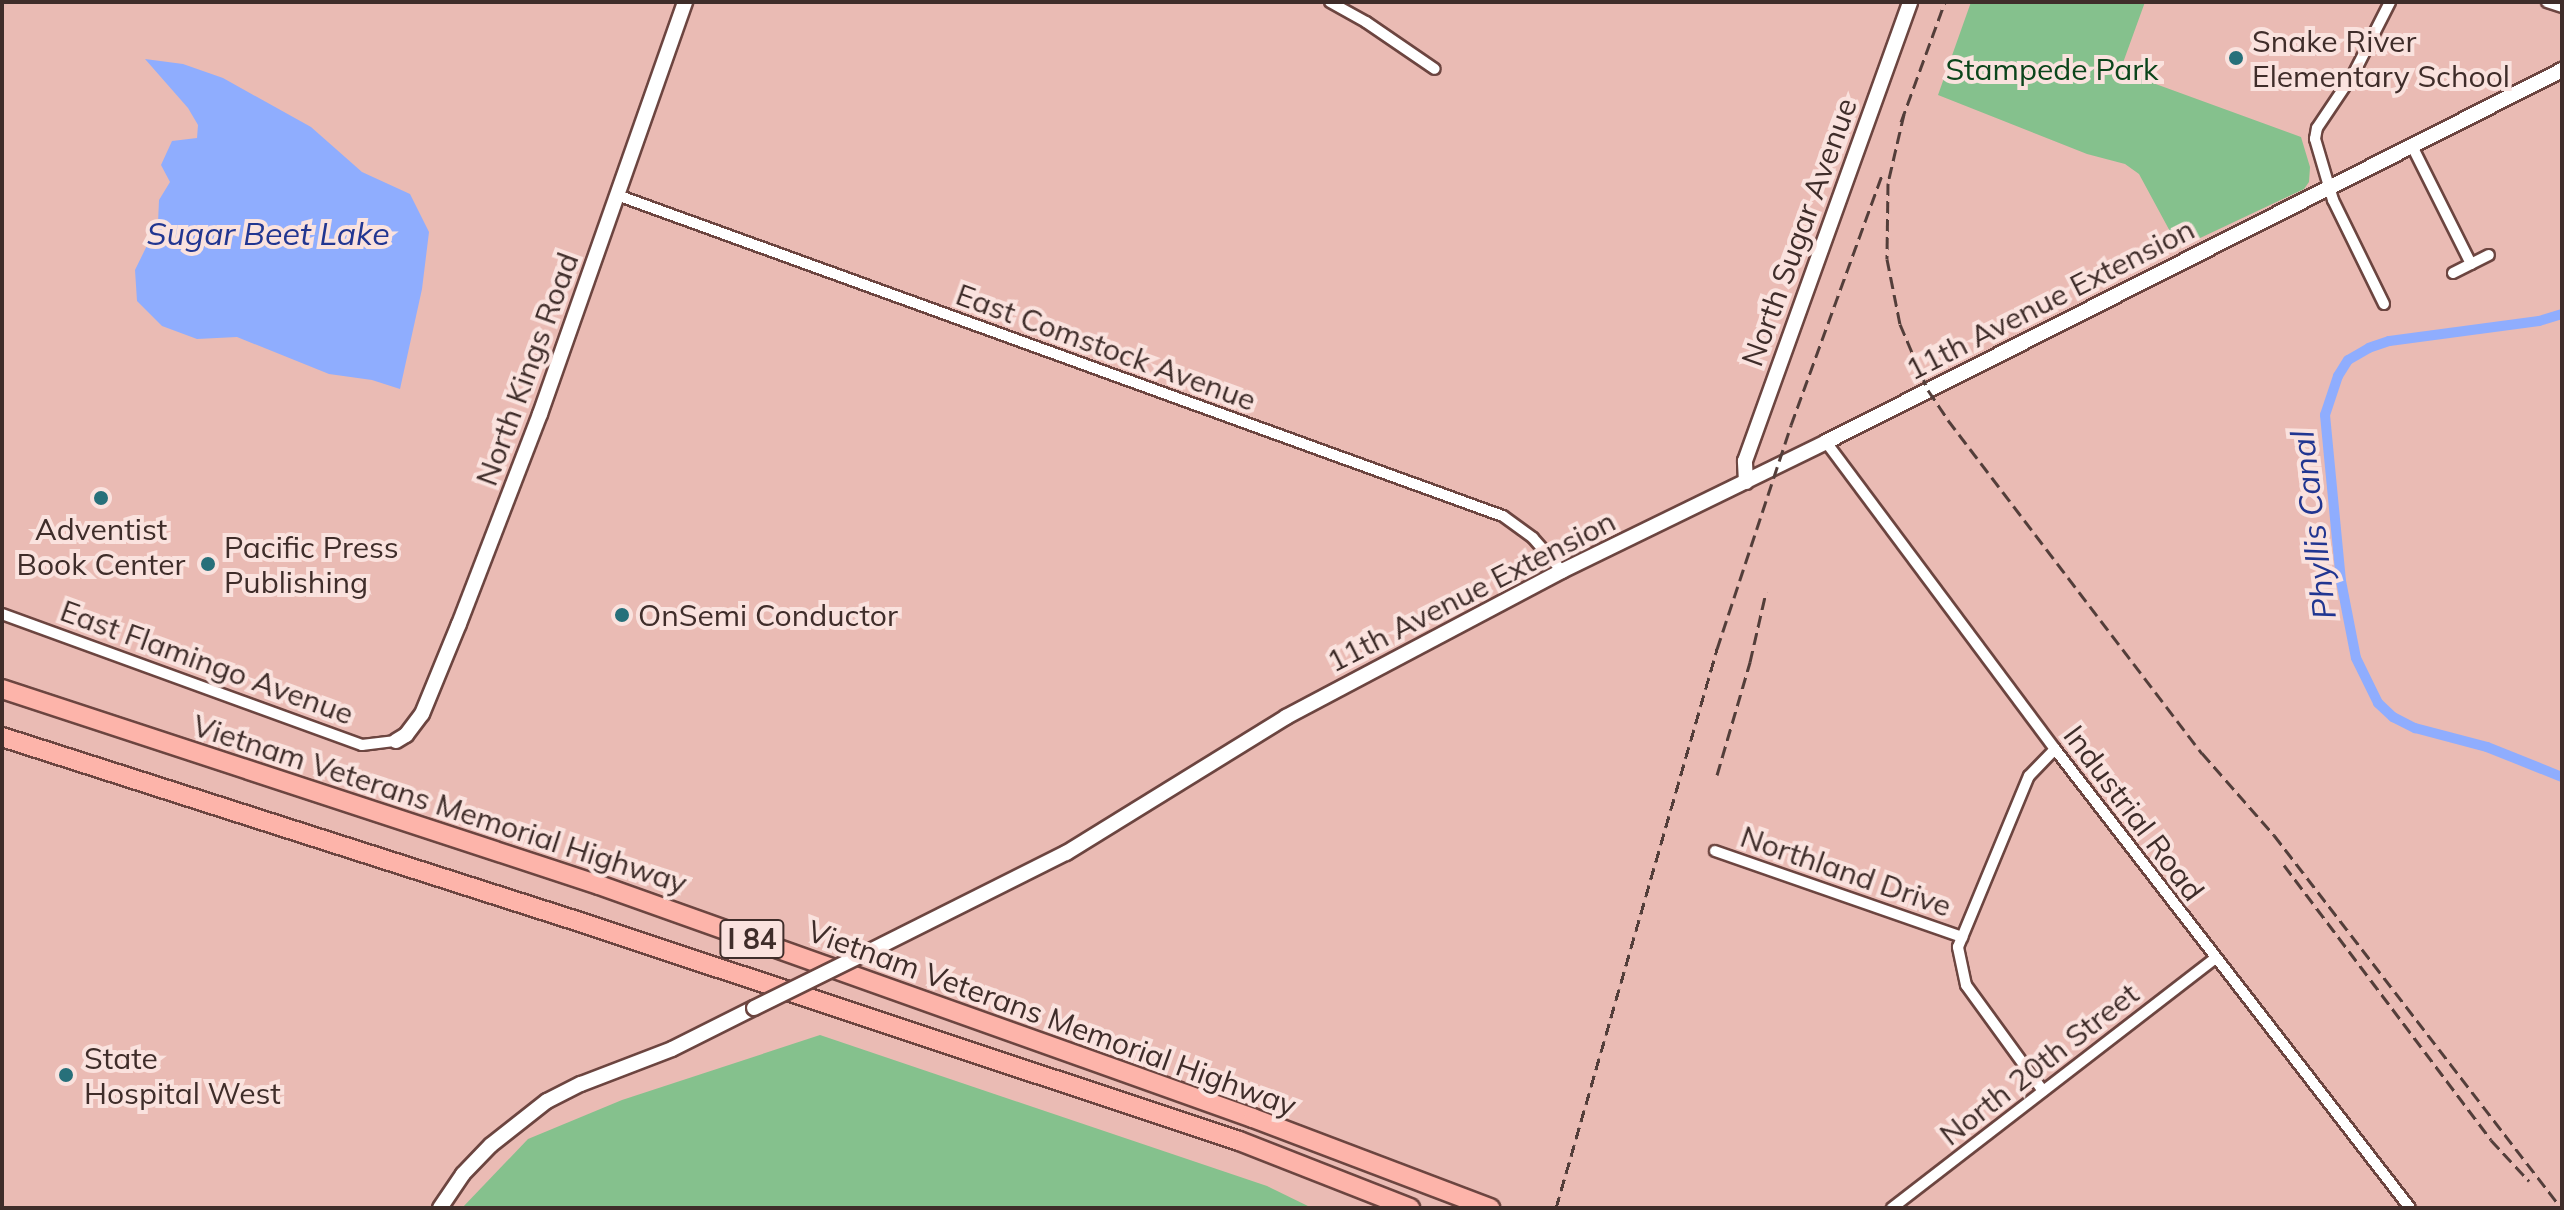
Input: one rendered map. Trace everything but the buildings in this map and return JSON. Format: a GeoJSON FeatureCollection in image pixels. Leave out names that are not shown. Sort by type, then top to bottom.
{"type":"FeatureCollection","features":[{"type":"Feature","properties":{"kind":"highway","name":"Vietnam Veterans Memorial Highway"},"geometry":{"type":"LineString","coordinates":[[2,689],[599,885],[1253,1118],[1490,1208]]}},
{"type":"Feature","properties":{"kind":"highway","name":"Vietnam Veterans Memorial Highway"},"geometry":{"type":"LineString","coordinates":[[2,737],[565,917],[1194,1126],[1410,1208]]}},
{"type":"Feature","properties":{"kind":"street","name":"North Kings Road"},"geometry":{"type":"LineString","coordinates":[[396,741],[406,735],[422,714],[459,624],[540,414],[685,2]]}},
{"type":"Feature","properties":{"kind":"street"},"geometry":{"type":"LineString","coordinates":[[1330,2],[1366,22],[1435,69]]}},
{"type":"Feature","properties":{"kind":"street","name":"North Sugar Avenue"},"geometry":{"type":"LineString","coordinates":[[1746,482],[1745,461],[1910,2]]}},
{"type":"Feature","properties":{"kind":"street"},"geometry":{"type":"LineString","coordinates":[[2384,304],[2333,200],[2317,152],[2317,128],[2354,73],[2390,2]]}},
{"type":"Feature","properties":{"kind":"street"},"geometry":{"type":"LineString","coordinates":[[2547,2],[2562,7]]}},
{"type":"Feature","properties":{"kind":"street","name":"11th Avenue Extension"},"geometry":{"type":"LineString","coordinates":[[440,1208],[463,1174],[491,1145],[547,1101],[581,1084],[672,1049],[1066,853],[1296,711],[1562,571],[1826,442],[2562,70]]}},
{"type":"Feature","properties":{"kind":"street"},"geometry":{"type":"LineString","coordinates":[[2412,146],[2471,264]]}},
{"type":"Feature","properties":{"kind":"street","name":"East Comstock Avenue"},"geometry":{"type":"LineString","coordinates":[[617,195],[1503,516],[1533,538],[1562,571]]}},
{"type":"Feature","properties":{"kind":"street"},"geometry":{"type":"LineString","coordinates":[[2453,273],[2489,255]]}},
{"type":"Feature","properties":{"kind":"street","name":"Industrial Road"},"geometry":{"type":"LineString","coordinates":[[1826,442],[2055,749],[2410,1208]]}},
{"type":"Feature","properties":{"kind":"street","name":"East Flamingo Avenue"},"geometry":{"type":"LineString","coordinates":[[2,614],[362,745],[396,741]]}},
{"type":"Feature","properties":{"kind":"street"},"geometry":{"type":"LineString","coordinates":[[2043,1091],[1966,985],[1958,947],[2029,776],[2055,749]]}},
{"type":"Feature","properties":{"kind":"street","name":"Northland Drive"},"geometry":{"type":"LineString","coordinates":[[1715,851],[1962,937]]}},
{"type":"Feature","properties":{"kind":"street","name":"North 20th Street"},"geometry":{"type":"LineString","coordinates":[[1892,1208],[2215,958]]}},
{"type":"Feature","properties":{"kind":"green space","name":"Stampede Park"},"geometry":{"type":"Polygon","coordinates":[[[1971,2],[2145,2],[2120,71],[2301,137],[2310,167],[2309,182],[2304,189],[2179,248],[2139,174],[2125,164],[2087,154],[1938,95],[1971,2]]]}},
{"type":"Feature","properties":{"kind":"green space"},"geometry":{"type":"Polygon","coordinates":[[[820,1035],[1267,1186],[1312,1208],[462,1208],[528,1139],[622,1100],[820,1035]]]}},
{"type":"Feature","properties":{"kind":"water","name":"Sugar Beet Lake"},"geometry":{"type":"Polygon","coordinates":[[[145,59],[183,64],[223,78],[311,127],[362,172],[410,194],[429,232],[422,289],[400,389],[372,380],[329,374],[237,337],[197,339],[162,326],[137,301],[135,270],[158,223],[159,200],[170,182],[161,165],[172,141],[197,138],[198,125],[188,108],[145,59]]]}},
{"type":"Feature","properties":{"kind":"waterway","name":"Phyllis Canal"},"geometry":{"type":"LineString","coordinates":[[2562,314],[2539,321],[2389,341],[2369,348],[2348,360],[2338,376],[2325,415],[2341,581],[2356,658],[2378,703],[2393,717],[2415,728],[2487,747],[2562,777]]}},
{"type":"Feature","properties":{"kind":"railway"},"geometry":{"type":"LineString","coordinates":[[1901,122],[1945,2]]}},
{"type":"Feature","properties":{"kind":"railway"},"geometry":{"type":"LineString","coordinates":[[1904,114],[1888,183],[1887,259],[1900,324],[1928,390],[2202,753],[2274,835],[2561,1208]]}},
{"type":"Feature","properties":{"kind":"railway"},"geometry":{"type":"LineString","coordinates":[[1556,1208],[1717,649],[1791,425],[1882,175]]}},
{"type":"Feature","properties":{"kind":"railway"},"geometry":{"type":"LineString","coordinates":[[1717,775],[1750,662],[1766,592]]}},
{"type":"Feature","properties":{"kind":"railway"},"geometry":{"type":"LineString","coordinates":[[2284,865],[2491,1140],[2529,1181]]}},
{"type":"Feature","properties":{"kind":"place","name":"Snake River Elementary School"},"geometry":{"type":"Point","coordinates":[2236,58]}},
{"type":"Feature","properties":{"kind":"place","name":"Adventist Book Center"},"geometry":{"type":"Point","coordinates":[101,498]}},
{"type":"Feature","properties":{"kind":"place","name":"Pacific Press Publishing"},"geometry":{"type":"Point","coordinates":[208,564]}},
{"type":"Feature","properties":{"kind":"place","name":"OnSemi Conductor"},"geometry":{"type":"Point","coordinates":[622,615]}},
{"type":"Feature","properties":{"kind":"place","name":"State Hospital West"},"geometry":{"type":"Point","coordinates":[66,1075]}}]}
